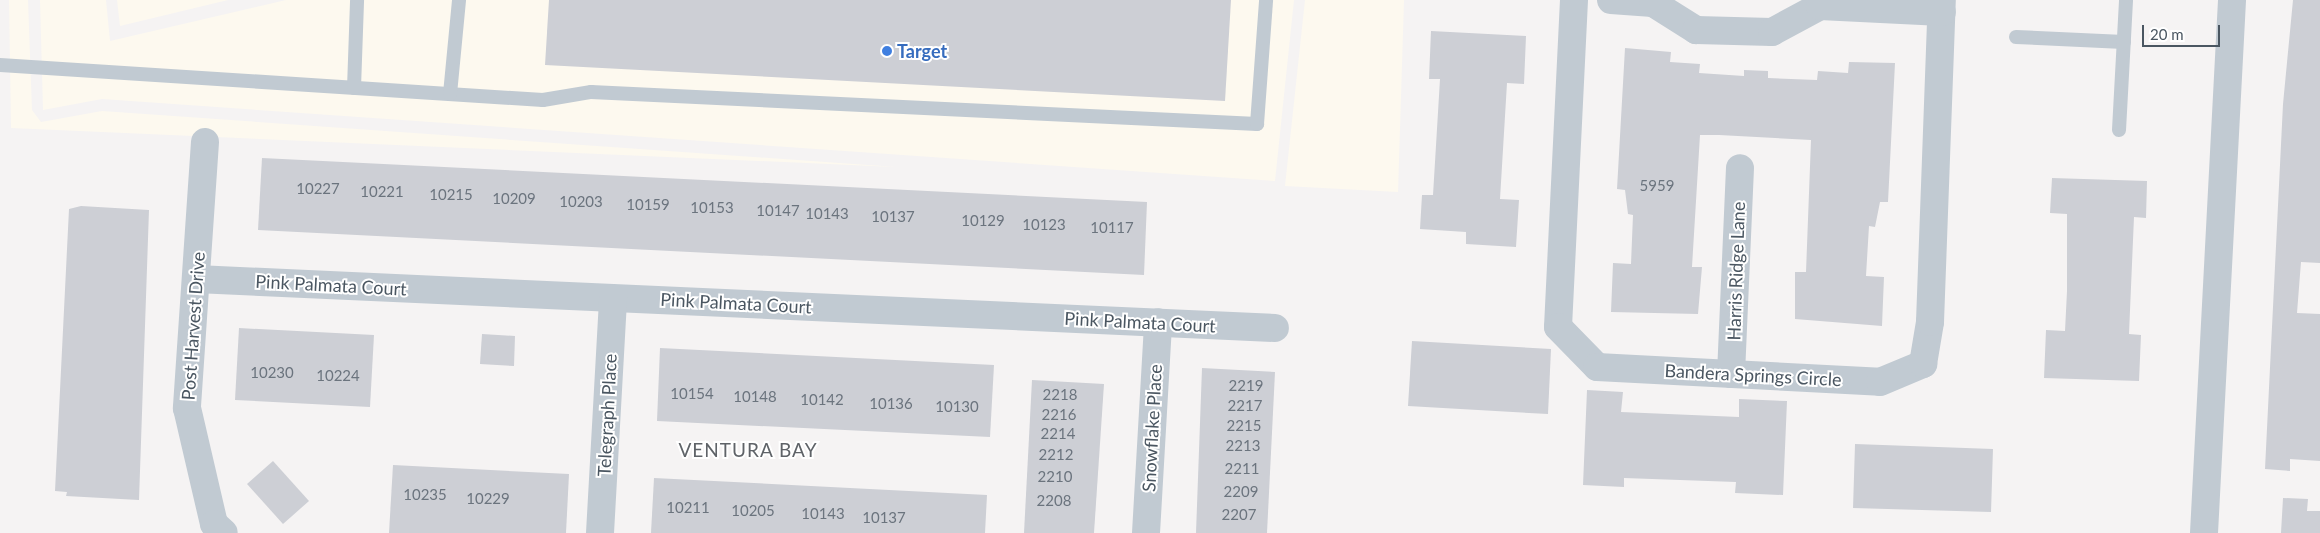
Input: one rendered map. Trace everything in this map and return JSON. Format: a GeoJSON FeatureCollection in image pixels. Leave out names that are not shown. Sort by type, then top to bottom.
{"type":"FeatureCollection","features":[{"type":"Feature","properties":{"kind":"street","name":"Bandera Springs Circle"},"geometry":{"type":"LineString","coordinates":[[1574,0],[1558,327],[1597,367],[1880,382],[1923,364],[1930,322],[1942,6]]}},
{"type":"Feature","properties":{"kind":"street"},"geometry":{"type":"LineString","coordinates":[[1611,0],[1653,3],[1696,30],[1772,32],[1820,6],[1942,6]]}},
{"type":"Feature","properties":{"kind":"street"},"geometry":{"type":"LineString","coordinates":[[2204,533],[2232,0]]}},
{"type":"Feature","properties":{"kind":"street","name":"Post Harvest Drive"},"geometry":{"type":"LineString","coordinates":[[205,142],[187,408],[215,530]]}},
{"type":"Feature","properties":{"kind":"street","name":"Harris Ridge Lane"},"geometry":{"type":"LineString","coordinates":[[1731,374],[1740,168]]}},
{"type":"Feature","properties":{"kind":"street","name":"Pink Palmata Court"},"geometry":{"type":"LineString","coordinates":[[196,279],[1275,328]]}},
{"type":"Feature","properties":{"kind":"street","name":"Telegraph Place"},"geometry":{"type":"LineString","coordinates":[[600,533],[613,298]]}},
{"type":"Feature","properties":{"kind":"street","name":"Snowflake Place"},"geometry":{"type":"LineString","coordinates":[[1146,533],[1158,322]]}},
{"type":"Feature","properties":{"kind":"lane"},"geometry":{"type":"LineString","coordinates":[[354,88],[357,0]]}},
{"type":"Feature","properties":{"kind":"lane"},"geometry":{"type":"LineString","coordinates":[[450,94],[459,0]]}},
{"type":"Feature","properties":{"kind":"lane"},"geometry":{"type":"LineString","coordinates":[[0,65],[543,100],[591,92],[1257,124],[1266,0]]}},
{"type":"Feature","properties":{"kind":"lane"},"geometry":{"type":"LineString","coordinates":[[2118,130],[2126,0]]}},
{"type":"Feature","properties":{"kind":"lane"},"geometry":{"type":"LineString","coordinates":[[2016,37],[2124,42]]}},
{"type":"Feature","properties":{"kind":"shaded area"},"geometry":{"type":"Polygon","coordinates":[[[9,0],[28,0],[32,110],[41,122],[102,111],[896,167],[11,128],[9,0]]]}},
{"type":"Feature","properties":{"kind":"shaded area"},"geometry":{"type":"Polygon","coordinates":[[[40,0],[106,0],[110,41],[286,0],[1294,0],[1275,181],[102,99],[43,110],[40,0]]]}},
{"type":"Feature","properties":{"kind":"shaded area"},"geometry":{"type":"Polygon","coordinates":[[[117,0],[228,0],[120,26],[117,0]]]}},
{"type":"Feature","properties":{"kind":"shaded area"},"geometry":{"type":"Polygon","coordinates":[[[1305,0],[1404,0],[1398,192],[1285,186],[1305,0]]]}},
{"type":"Feature","properties":{"kind":"building","name":"Target"},"geometry":{"type":"Polygon","coordinates":[[[549,0],[1231,0],[1225,101],[545,65],[549,0]]]}},
{"type":"Feature","properties":{"kind":"building"},"geometry":{"type":"Polygon","coordinates":[[[2293,0],[2320,0],[2320,263],[2301,262],[2297,313],[2320,314],[2320,461],[2290,459],[2290,471],[2265,469],[2283,104],[2293,0]]]}},
{"type":"Feature","properties":{"kind":"building"},"geometry":{"type":"Polygon","coordinates":[[[1431,31],[1526,36],[1524,84],[1507,83],[1500,199],[1519,200],[1516,247],[1466,244],[1466,232],[1420,229],[1422,195],[1433,195],[1440,79],[1429,79],[1431,31]]]}},
{"type":"Feature","properties":{"kind":"building"},"geometry":{"type":"Polygon","coordinates":[[[1625,48],[1671,52],[1670,62],[1700,64],[1699,73],[1744,76],[1744,70],[1768,71],[1768,78],[1817,80],[1818,71],[1848,73],[1849,62],[1895,63],[1888,202],[1880,202],[1875,227],[1869,226],[1866,276],[1884,277],[1882,326],[1795,319],[1795,272],[1806,272],[1811,140],[1719,135],[1700,135],[1692,267],[1702,267],[1698,314],[1611,312],[1613,263],[1631,264],[1633,215],[1628,214],[1625,190],[1617,189],[1625,48]]]}},
{"type":"Feature","properties":{"kind":"building"},"geometry":{"type":"Polygon","coordinates":[[[262,158],[1147,202],[1144,275],[258,230],[262,158]]]}},
{"type":"Feature","properties":{"kind":"building"},"geometry":{"type":"Polygon","coordinates":[[[2052,178],[2147,181],[2146,218],[2134,217],[2129,334],[2141,335],[2139,381],[2044,378],[2046,330],[2065,331],[2067,291],[2067,214],[2050,213],[2052,178]]]}},
{"type":"Feature","properties":{"kind":"building"},"geometry":{"type":"Polygon","coordinates":[[[81,206],[149,210],[139,500],[66,496],[67,492],[55,491],[69,209],[81,206]]]}},
{"type":"Feature","properties":{"kind":"building"},"geometry":{"type":"Polygon","coordinates":[[[239,328],[374,335],[370,407],[235,400],[239,328]]]}},
{"type":"Feature","properties":{"kind":"building"},"geometry":{"type":"Polygon","coordinates":[[[482,334],[515,336],[514,366],[480,364],[482,334]]]}},
{"type":"Feature","properties":{"kind":"building"},"geometry":{"type":"Polygon","coordinates":[[[1412,341],[1551,349],[1548,414],[1408,406],[1412,341]]]}},
{"type":"Feature","properties":{"kind":"building"},"geometry":{"type":"Polygon","coordinates":[[[660,348],[994,365],[990,437],[657,421],[660,348]]]}},
{"type":"Feature","properties":{"kind":"building"},"geometry":{"type":"Polygon","coordinates":[[[1202,368],[1275,372],[1267,533],[1196,533],[1202,368]]]}},
{"type":"Feature","properties":{"kind":"building"},"geometry":{"type":"Polygon","coordinates":[[[1032,380],[1104,384],[1094,533],[1024,533],[1032,380]]]}},
{"type":"Feature","properties":{"kind":"building"},"geometry":{"type":"Polygon","coordinates":[[[1587,390],[1623,392],[1621,412],[1739,417],[1739,399],[1787,401],[1783,495],[1735,493],[1736,482],[1624,478],[1624,487],[1583,485],[1587,390]]]}},
{"type":"Feature","properties":{"kind":"building"},"geometry":{"type":"Polygon","coordinates":[[[1855,444],[1993,449],[1991,512],[1853,508],[1855,444]]]}},
{"type":"Feature","properties":{"kind":"building"},"geometry":{"type":"Polygon","coordinates":[[[273,461],[309,501],[283,524],[247,484],[273,461]]]}},
{"type":"Feature","properties":{"kind":"building"},"geometry":{"type":"Polygon","coordinates":[[[393,465],[569,474],[566,533],[389,533],[393,465]]]}},
{"type":"Feature","properties":{"kind":"building"},"geometry":{"type":"Polygon","coordinates":[[[654,478],[987,495],[985,533],[651,533],[654,478]]]}},
{"type":"Feature","properties":{"kind":"building"},"geometry":{"type":"Polygon","coordinates":[[[2283,498],[2308,499],[2307,511],[2320,511],[2320,533],[2281,533],[2283,498]]]}},
{"type":"Feature","properties":{"kind":"place","name":"Target"},"geometry":{"type":"Point","coordinates":[887,51]}},
{"type":"Feature","properties":{"kind":"district","name":"VENTURA BAY"},"geometry":{"type":"Point","coordinates":[748,450]}}]}
